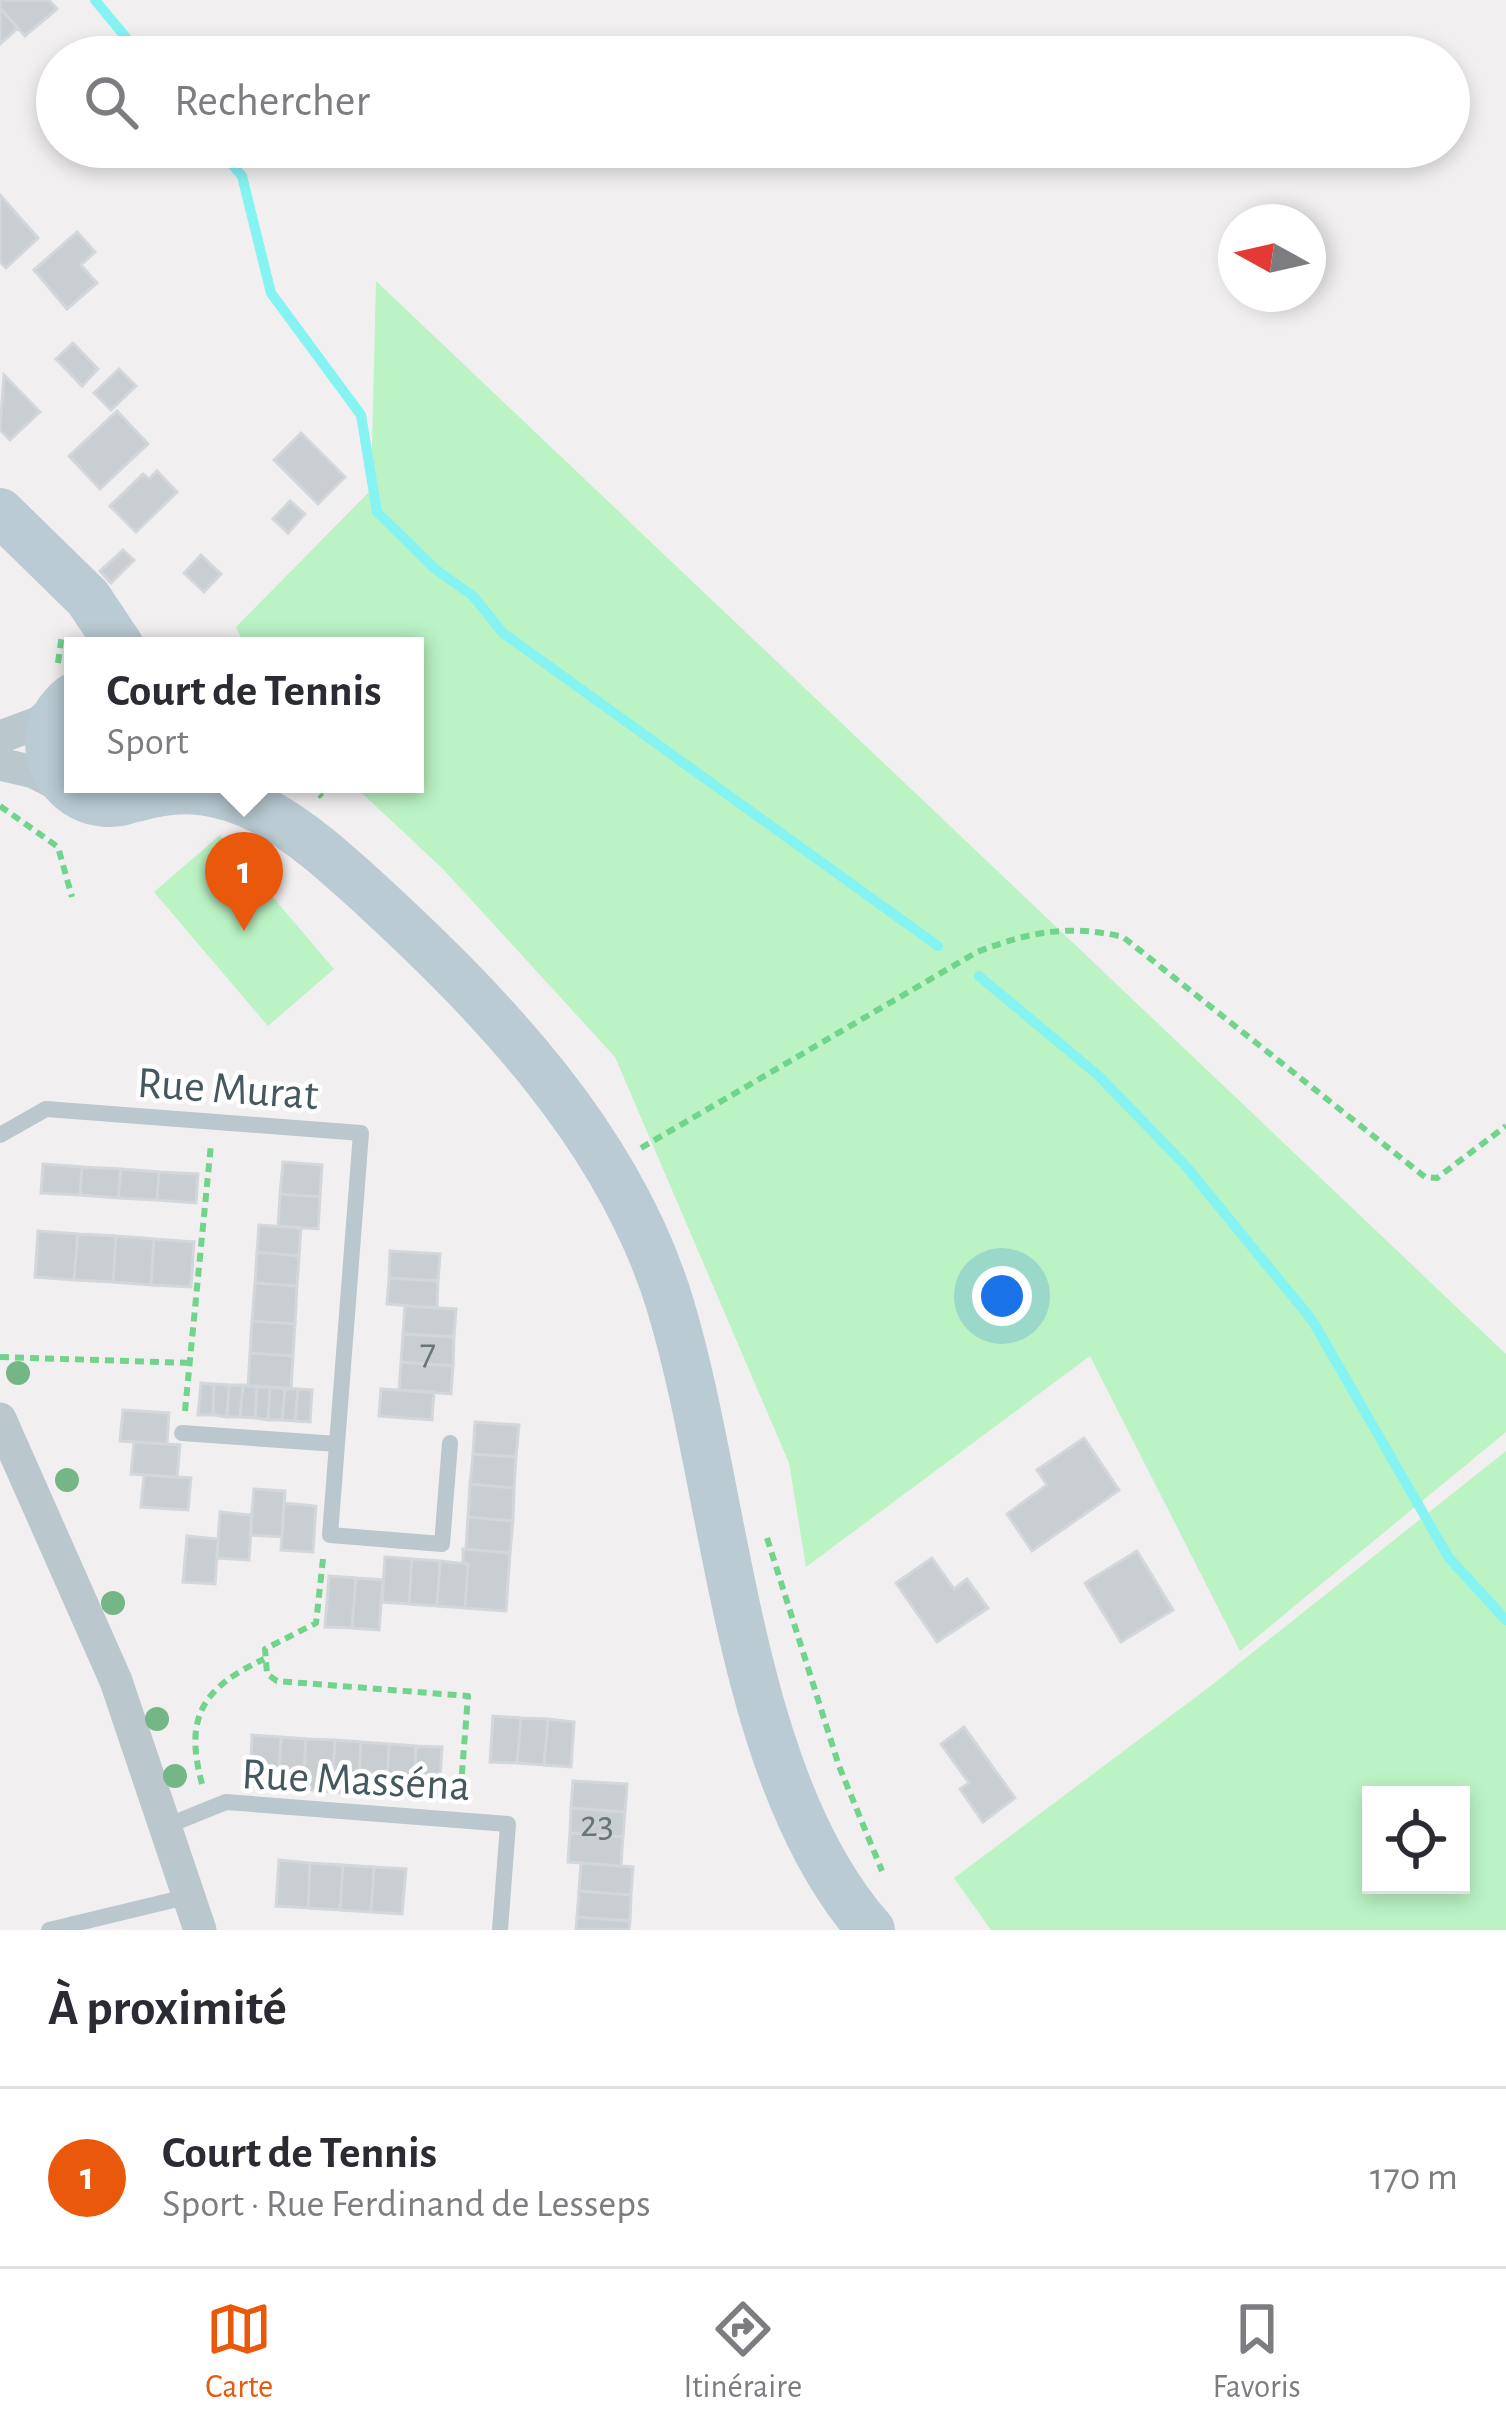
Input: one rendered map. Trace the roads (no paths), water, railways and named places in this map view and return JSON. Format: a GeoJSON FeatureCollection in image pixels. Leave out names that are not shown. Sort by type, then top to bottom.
{"type":"FeatureCollection","features":[{"type":"Feature","properties":{"kind":"main road"},"geometry":{"type":"LineString","coordinates":[[7,520],[88,598],[114,637]]}},
{"type":"Feature","properties":{"kind":"main road"},"geometry":{"type":"LineString","coordinates":[[7,520],[63,597],[65,637]]}},
{"type":"Feature","properties":{"kind":"main road"},"geometry":{"type":"LineString","coordinates":[[64,684],[50,749],[64,783]]}},
{"type":"Feature","properties":{"kind":"main road"},"geometry":{"type":"LineString","coordinates":[[77,795],[117,804],[142,793]]}},
{"type":"Feature","properties":{"kind":"main road"},"geometry":{"type":"LineString","coordinates":[[218,793],[236,796],[310,839],[385,908],[537,1065],[607,1169],[655,1263],[697,1412],[726,1556],[782,1770],[812,1840],[871,1930]]}},
{"type":"Feature","properties":{"kind":"main road"},"geometry":{"type":"LineString","coordinates":[[285,793],[306,808],[385,908]]}},
{"type":"Feature","properties":{"kind":"main road"},"geometry":{"type":"LineString","coordinates":[[454,980],[496,1034],[569,1155],[697,1412],[773,1619],[812,1768],[862,1880],[892,1930]]}},
{"type":"Feature","properties":{"kind":"street"},"geometry":{"type":"LineString","coordinates":[[0,737],[38,723],[64,678]]}},
{"type":"Feature","properties":{"kind":"street"},"geometry":{"type":"LineString","coordinates":[[0,764],[34,772],[64,788]]}},
{"type":"Feature","properties":{"kind":"street"},"geometry":{"type":"LineString","coordinates":[[73,793],[77,795]]}},
{"type":"Feature","properties":{"kind":"street"},"geometry":{"type":"LineString","coordinates":[[0,1419],[116,1682],[169,1826],[200,1930]]}},
{"type":"Feature","properties":{"kind":"lane","name":"Rue Murat"},"geometry":{"type":"LineString","coordinates":[[0,1135],[46,1109],[361,1133],[330,1535],[442,1544],[450,1443]]}},
{"type":"Feature","properties":{"kind":"lane"},"geometry":{"type":"LineString","coordinates":[[182,1432],[338,1444]]}},
{"type":"Feature","properties":{"kind":"lane","name":"Rue Masséna"},"geometry":{"type":"LineString","coordinates":[[169,1826],[226,1802],[508,1824],[500,1930]]}},
{"type":"Feature","properties":{"kind":"lane"},"geometry":{"type":"LineString","coordinates":[[49,1930],[190,1896]]}},
{"type":"Feature","properties":{"kind":"waterway"},"geometry":{"type":"LineString","coordinates":[[95,0],[125,36]]}},
{"type":"Feature","properties":{"kind":"waterway"},"geometry":{"type":"LineString","coordinates":[[235,168],[242,176],[271,293],[361,415],[377,512],[435,569],[473,596],[503,633],[938,946]]}},
{"type":"Feature","properties":{"kind":"waterway"},"geometry":{"type":"LineString","coordinates":[[979,976],[1099,1076],[1184,1164],[1312,1320],[1449,1558],[1506,1620]]}},
{"type":"Feature","properties":{"kind":"place","name":"Court de Tennis"},"geometry":{"type":"Point","coordinates":[244,931]}}]}
